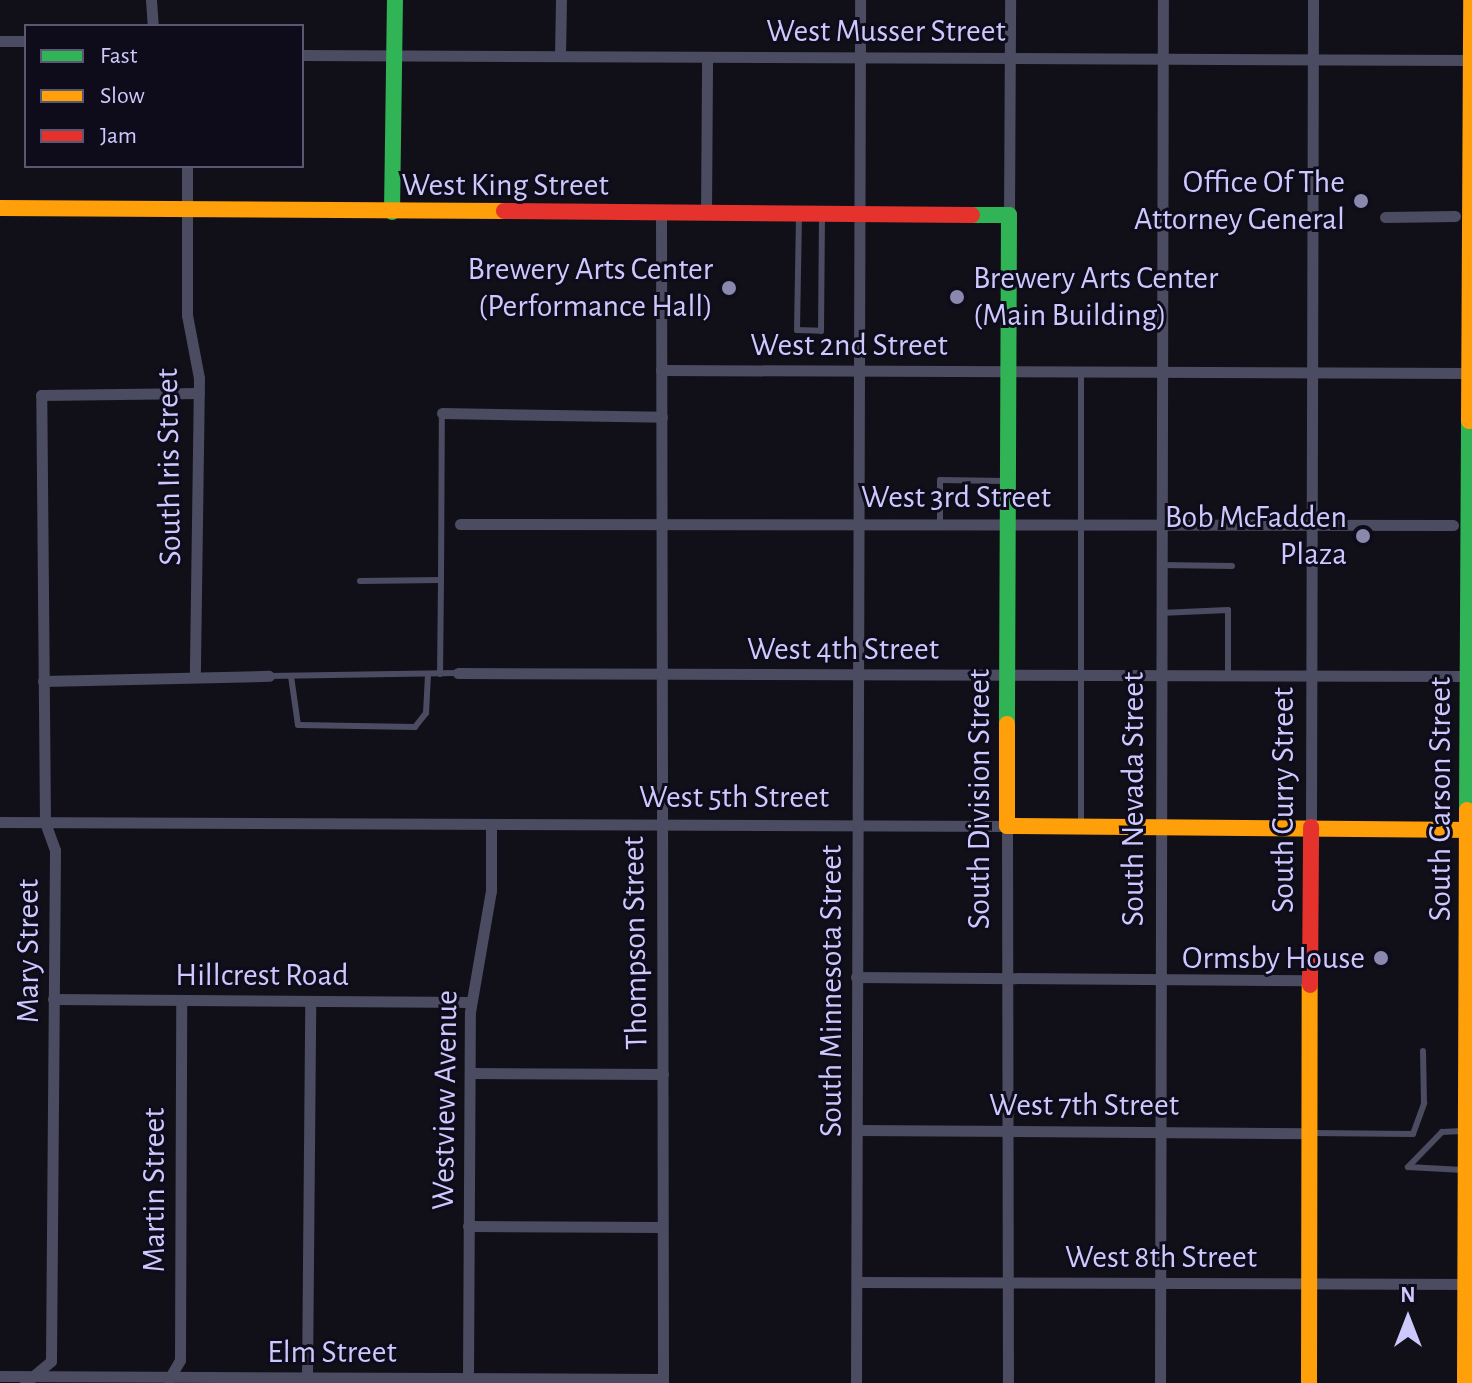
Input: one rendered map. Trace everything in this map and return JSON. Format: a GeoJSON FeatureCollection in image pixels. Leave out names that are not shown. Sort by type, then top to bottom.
{"type":"FeatureCollection","features":[{"type":"Feature","properties":{"kind":"street"},"geometry":{"type":"LineString","coordinates":[[151,0],[153,24]]}},
{"type":"Feature","properties":{"kind":"street"},"geometry":{"type":"LineString","coordinates":[[392,212],[395,0]]}},
{"type":"Feature","properties":{"kind":"street"},"geometry":{"type":"LineString","coordinates":[[560,56],[561,0]]}},
{"type":"Feature","properties":{"kind":"street","name":"South Minnesota Street"},"geometry":{"type":"LineString","coordinates":[[856,1383],[860,0]]}},
{"type":"Feature","properties":{"kind":"street"},"geometry":{"type":"LineString","coordinates":[[1009,215],[1010,0]]}},
{"type":"Feature","properties":{"kind":"street","name":"South Nevada Street"},"geometry":{"type":"LineString","coordinates":[[1160,1383],[1158,826],[1163,0]]}},
{"type":"Feature","properties":{"kind":"street","name":"South Curry Street"},"geometry":{"type":"LineString","coordinates":[[1309,1383],[1313,0]]}},
{"type":"Feature","properties":{"kind":"street","name":"South Carson Street"},"geometry":{"type":"LineString","coordinates":[[1465,1383],[1469,1284],[1466,1170],[1470,979],[1469,373],[1462,216],[1471,60],[1471,0]]}},
{"type":"Feature","properties":{"kind":"street"},"geometry":{"type":"LineString","coordinates":[[0,41],[24,41]]}},
{"type":"Feature","properties":{"kind":"street","name":"West Musser Street"},"geometry":{"type":"LineString","coordinates":[[304,55],[1471,60]]}},
{"type":"Feature","properties":{"kind":"street"},"geometry":{"type":"LineString","coordinates":[[706,214],[707,57]]}},
{"type":"Feature","properties":{"kind":"street","name":"South Iris Street"},"geometry":{"type":"LineString","coordinates":[[187,168],[187,315],[199,393],[195,677]]}},
{"type":"Feature","properties":{"kind":"street","name":"West King Street"},"geometry":{"type":"LineString","coordinates":[[0,208],[1009,215]]}},
{"type":"Feature","properties":{"kind":"street","name":"Thompson Street"},"geometry":{"type":"LineString","coordinates":[[661,214],[663,1381]]}},
{"type":"Feature","properties":{"kind":"street","name":"South Division Street"},"geometry":{"type":"LineString","coordinates":[[1008,1383],[1009,215]]}},
{"type":"Feature","properties":{"kind":"street"},"geometry":{"type":"LineString","coordinates":[[1385,217],[1462,216]]}},
{"type":"Feature","properties":{"kind":"street","name":"West 2nd Street"},"geometry":{"type":"LineString","coordinates":[[661,370],[1469,373]]}},
{"type":"Feature","properties":{"kind":"street","name":"Mary Street"},"geometry":{"type":"LineString","coordinates":[[30,1380],[51,1361],[55,850],[45,822],[41,395],[57,392],[199,393]]}},
{"type":"Feature","properties":{"kind":"street"},"geometry":{"type":"LineString","coordinates":[[442,413],[662,417]]}},
{"type":"Feature","properties":{"kind":"street","name":"West 3rd Street"},"geometry":{"type":"LineString","coordinates":[[460,524],[1453,525]]}},
{"type":"Feature","properties":{"kind":"street","name":"West 4th Street"},"geometry":{"type":"LineString","coordinates":[[458,673],[1468,676]]}},
{"type":"Feature","properties":{"kind":"street"},"geometry":{"type":"LineString","coordinates":[[43,681],[269,676]]}},
{"type":"Feature","properties":{"kind":"street","name":"West 5th Street"},"geometry":{"type":"LineString","coordinates":[[0,822],[1470,830]]}},
{"type":"Feature","properties":{"kind":"street","name":"Westview Avenue"},"geometry":{"type":"LineString","coordinates":[[468,1378],[471,1002],[491,891],[491,824]]}},
{"type":"Feature","properties":{"kind":"street"},"geometry":{"type":"LineString","coordinates":[[856,977],[1311,980]]}},
{"type":"Feature","properties":{"kind":"street","name":"Hillcrest Road"},"geometry":{"type":"LineString","coordinates":[[53,999],[471,1002]]}},
{"type":"Feature","properties":{"kind":"street","name":"Martin Street"},"geometry":{"type":"LineString","coordinates":[[168,1380],[180,1360],[181,1000]]}},
{"type":"Feature","properties":{"kind":"street"},"geometry":{"type":"LineString","coordinates":[[307,1377],[310,1001]]}},
{"type":"Feature","properties":{"kind":"street"},"geometry":{"type":"LineString","coordinates":[[470,1073],[663,1074]]}},
{"type":"Feature","properties":{"kind":"street","name":"West 7th Street"},"geometry":{"type":"LineString","coordinates":[[857,1130],[1311,1133]]}},
{"type":"Feature","properties":{"kind":"street"},"geometry":{"type":"LineString","coordinates":[[468,1226],[661,1227]]}},
{"type":"Feature","properties":{"kind":"street","name":"West 8th Street"},"geometry":{"type":"LineString","coordinates":[[857,1282],[1469,1284]]}},
{"type":"Feature","properties":{"kind":"street","name":"Elm Street"},"geometry":{"type":"LineString","coordinates":[[0,1376],[30,1380],[307,1377],[663,1381]]}},
{"type":"Feature","properties":{"kind":"lane"},"geometry":{"type":"LineString","coordinates":[[799,214],[797,330],[821,331],[822,214]]}},
{"type":"Feature","properties":{"kind":"lane"},"geometry":{"type":"LineString","coordinates":[[1081,372],[1081,826]]}},
{"type":"Feature","properties":{"kind":"lane"},"geometry":{"type":"LineString","coordinates":[[440,674],[442,413]]}},
{"type":"Feature","properties":{"kind":"lane"},"geometry":{"type":"LineString","coordinates":[[940,523],[940,480],[1009,481]]}},
{"type":"Feature","properties":{"kind":"lane"},"geometry":{"type":"LineString","coordinates":[[1160,565],[1232,566]]}},
{"type":"Feature","properties":{"kind":"lane"},"geometry":{"type":"LineString","coordinates":[[360,581],[441,580]]}},
{"type":"Feature","properties":{"kind":"lane"},"geometry":{"type":"LineString","coordinates":[[1160,613],[1228,610],[1229,676]]}},
{"type":"Feature","properties":{"kind":"lane"},"geometry":{"type":"LineString","coordinates":[[269,676],[458,673]]}},
{"type":"Feature","properties":{"kind":"lane"},"geometry":{"type":"LineString","coordinates":[[291,676],[298,725],[415,727],[426,713],[428,674]]}},
{"type":"Feature","properties":{"kind":"lane"},"geometry":{"type":"LineString","coordinates":[[1311,1133],[1413,1134],[1424,1103],[1423,1051]]}},
{"type":"Feature","properties":{"kind":"lane"},"geometry":{"type":"LineString","coordinates":[[1466,1170],[1408,1167],[1442,1132],[1469,1131]]}},
{"type":"Feature","properties":{"kind":"traffic: fast"},"geometry":{"type":"LineString","coordinates":[[392,212],[395,0]]}},
{"type":"Feature","properties":{"kind":"traffic: fast"},"geometry":{"type":"LineString","coordinates":[[972,215],[1009,215],[1007,724]]}},
{"type":"Feature","properties":{"kind":"traffic: fast"},"geometry":{"type":"LineString","coordinates":[[1467,810],[1469,421]]}},
{"type":"Feature","properties":{"kind":"traffic: slow"},"geometry":{"type":"LineString","coordinates":[[1469,421],[1471,0]]}},
{"type":"Feature","properties":{"kind":"traffic: slow"},"geometry":{"type":"LineString","coordinates":[[0,208],[504,211]]}},
{"type":"Feature","properties":{"kind":"traffic: slow"},"geometry":{"type":"LineString","coordinates":[[1007,724],[1007,826],[1472,830]]}},
{"type":"Feature","properties":{"kind":"traffic: slow"},"geometry":{"type":"LineString","coordinates":[[1465,1383],[1467,810]]}},
{"type":"Feature","properties":{"kind":"traffic: slow"},"geometry":{"type":"LineString","coordinates":[[1309,1383],[1310,985]]}},
{"type":"Feature","properties":{"kind":"traffic: jam"},"geometry":{"type":"LineString","coordinates":[[504,211],[972,215]]}},
{"type":"Feature","properties":{"kind":"traffic: jam"},"geometry":{"type":"LineString","coordinates":[[1310,985],[1311,827]]}},
{"type":"Feature","properties":{"kind":"place","name":"Office Of The Attorney General"},"geometry":{"type":"Point","coordinates":[1361,201]}},
{"type":"Feature","properties":{"kind":"place","name":"Brewery Arts Center (Performance Hall)"},"geometry":{"type":"Point","coordinates":[729,288]}},
{"type":"Feature","properties":{"kind":"place","name":"Brewery Arts Center (Main Building)"},"geometry":{"type":"Point","coordinates":[957,297]}},
{"type":"Feature","properties":{"kind":"place","name":"Bob McFadden Plaza"},"geometry":{"type":"Point","coordinates":[1363,536]}},
{"type":"Feature","properties":{"kind":"place","name":"Ormsby House"},"geometry":{"type":"Point","coordinates":[1381,958]}}]}
